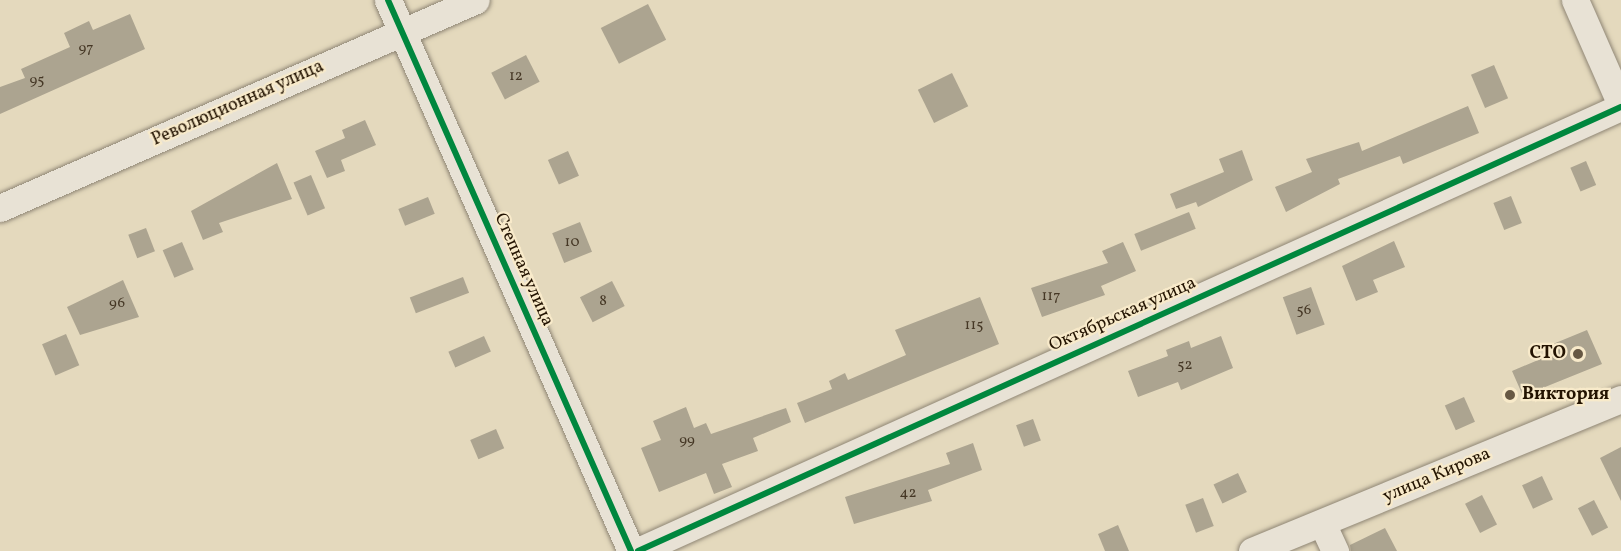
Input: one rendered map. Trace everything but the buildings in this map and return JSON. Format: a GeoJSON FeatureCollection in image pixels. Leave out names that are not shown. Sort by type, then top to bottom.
{"type":"FeatureCollection","features":[{"type":"Feature","properties":{"kind":"street","name":"Степная улица"},"geometry":{"type":"LineString","coordinates":[[388,0],[631,551]]}},
{"type":"Feature","properties":{"kind":"street","name":"Революционная улица"},"geometry":{"type":"LineString","coordinates":[[0,208],[476,0]]}},
{"type":"Feature","properties":{"kind":"street"},"geometry":{"type":"LineString","coordinates":[[1575,0],[1621,106]]}},
{"type":"Feature","properties":{"kind":"street","name":"Октябрьская улица"},"geometry":{"type":"LineString","coordinates":[[638,551],[1621,106]]}},
{"type":"Feature","properties":{"kind":"street","name":"улица Кирова"},"geometry":{"type":"LineString","coordinates":[[1252,551],[1621,399]]}},
{"type":"Feature","properties":{"kind":"street"},"geometry":{"type":"LineString","coordinates":[[1322,523],[1335,551]]}},
{"type":"Feature","properties":{"kind":"cycle path"},"geometry":{"type":"LineString","coordinates":[[388,0],[631,551]]}},
{"type":"Feature","properties":{"kind":"cycle path"},"geometry":{"type":"LineString","coordinates":[[638,551],[1621,107]]}},
{"type":"Feature","properties":{"kind":"place","name":"СТО"},"geometry":{"type":"Point","coordinates":[1578,354]}},
{"type":"Feature","properties":{"kind":"place","name":"Виктория"},"geometry":{"type":"Point","coordinates":[1510,395]}}]}
